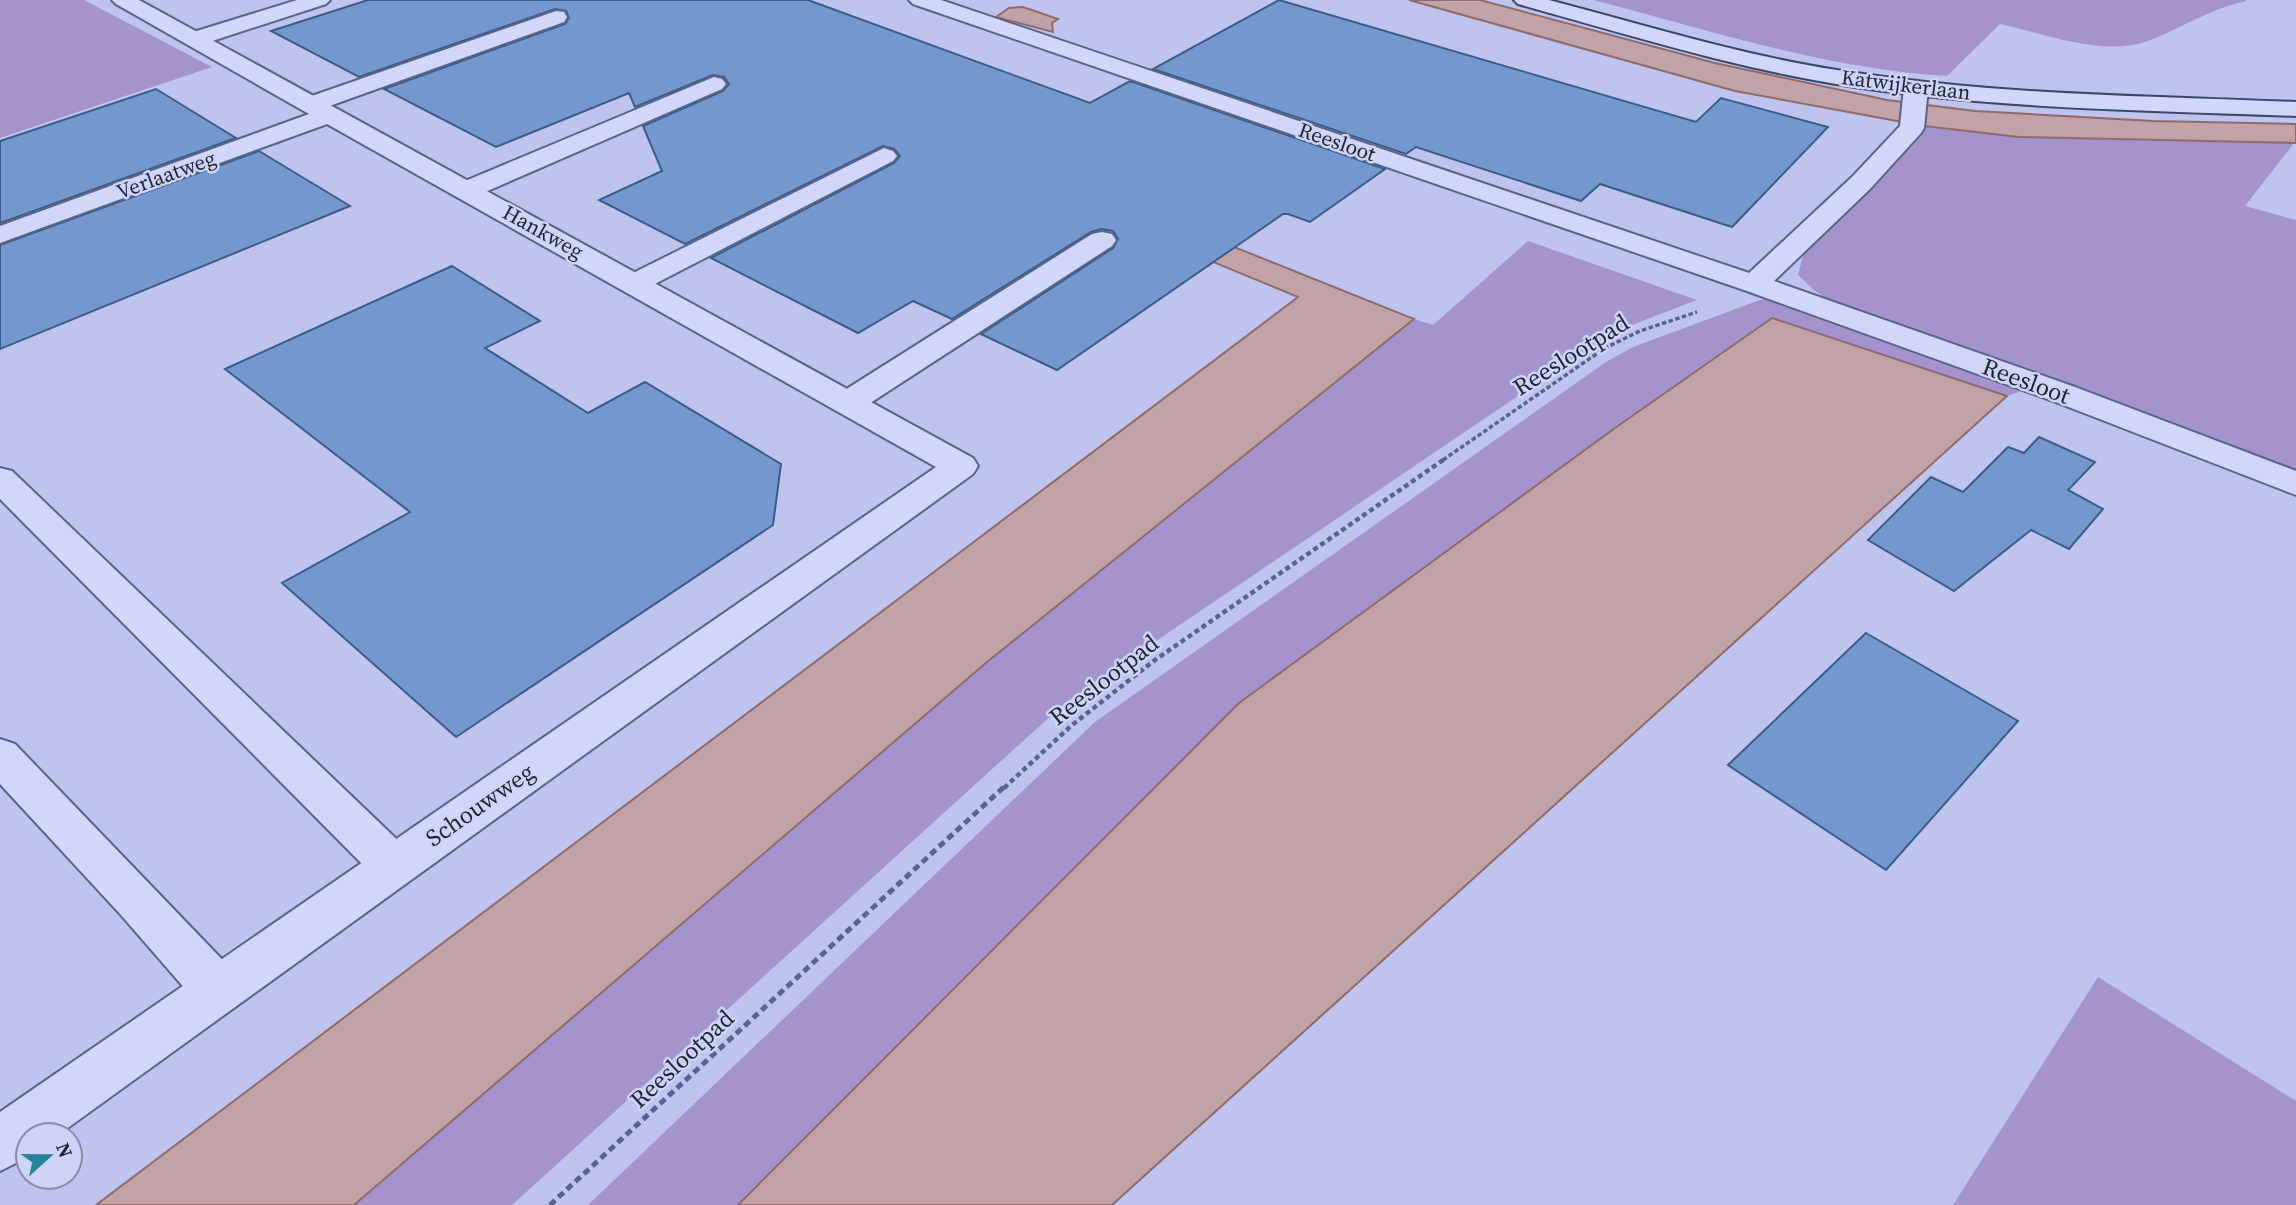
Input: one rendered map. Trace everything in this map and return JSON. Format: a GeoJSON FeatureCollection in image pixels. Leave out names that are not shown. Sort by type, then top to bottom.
{"type":"FeatureCollection","features":[{"type":"Feature","properties":{"kind":"street","name":"Hankweg"},"geometry":{"type":"LineString","coordinates":[[123,0],[961,466]]}},
{"type":"Feature","properties":{"kind":"street"},"geometry":{"type":"LineString","coordinates":[[195,39],[319,0]]}},
{"type":"Feature","properties":{"kind":"street","name":"Reesloot"},"geometry":{"type":"LineString","coordinates":[[920,0],[1754,284],[2064,394],[2296,484]]}},
{"type":"Feature","properties":{"kind":"street","name":"Katwijkerlaan"},"geometry":{"type":"LineString","coordinates":[[1525,0],[1765,63],[1835,77],[1915,106],[1990,95],[2296,109]]}},
{"type":"Feature","properties":{"kind":"street","name":"Verlaatweg"},"geometry":{"type":"LineString","coordinates":[[0,235],[556,17]]}},
{"type":"Feature","properties":{"kind":"street"},"geometry":{"type":"LineString","coordinates":[[467,190],[714,84]]}},
{"type":"Feature","properties":{"kind":"street"},"geometry":{"type":"LineString","coordinates":[[1754,284],[1861,183],[1915,106]]}},
{"type":"Feature","properties":{"kind":"street"},"geometry":{"type":"LineString","coordinates":[[635,283],[884,156]]}},
{"type":"Feature","properties":{"kind":"street"},"geometry":{"type":"LineString","coordinates":[[849,402],[1102,240]]}},
{"type":"Feature","properties":{"kind":"street","name":"Schouwweg"},"geometry":{"type":"LineString","coordinates":[[0,1144],[961,466]]}},
{"type":"Feature","properties":{"kind":"street"},"geometry":{"type":"LineString","coordinates":[[0,479],[394,866]]}},
{"type":"Feature","properties":{"kind":"street"},"geometry":{"type":"LineString","coordinates":[[0,756],[138,901],[218,990]]}},
{"type":"Feature","properties":{"kind":"path","name":"Reeslootpad"},"geometry":{"type":"LineString","coordinates":[[550,1205],[1072,725],[1156,660],[1605,348],[1640,331],[1720,303],[1754,284]]}},
{"type":"Feature","properties":{"kind":"shaded area"},"geometry":{"type":"Polygon","coordinates":[[[0,0],[84,0],[212,67],[0,138],[0,0]]]}},
{"type":"Feature","properties":{"kind":"shaded area"},"geometry":{"type":"Polygon","coordinates":[[[580,0],[1174,223],[1414,319],[987,662],[354,1205],[96,1205],[1298,297],[580,0]]]}},
{"type":"Feature","properties":{"kind":"shaded area"},"geometry":{"type":"Polygon","coordinates":[[[1409,0],[1480,0],[1715,63],[1887,100],[1975,111],[2153,121],[2296,124],[2296,143],[2019,137],[1924,126],[1735,91],[1409,0]]]}},
{"type":"Feature","properties":{"kind":"shaded area"},"geometry":{"type":"Polygon","coordinates":[[[1593,0],[2247,1],[2210,13],[2135,45],[2097,46],[2076,43],[2000,24],[1947,76],[1902,72],[1813,57],[1593,0]]]}},
{"type":"Feature","properties":{"kind":"shaded area"},"geometry":{"type":"Polygon","coordinates":[[[1023,7],[1058,19],[1052,23],[1053,32],[996,17],[1009,8],[1023,7]]]}},
{"type":"Feature","properties":{"kind":"shaded area"},"geometry":{"type":"Polygon","coordinates":[[[1924,126],[1950,130],[2122,140],[2294,143],[2245,206],[2296,220],[2296,470],[2167,420],[1836,304],[1815,291],[1798,275],[1803,256],[1924,126]]]}},
{"type":"Feature","properties":{"kind":"shaded area"},"geometry":{"type":"Polygon","coordinates":[[[1528,241],[1697,300],[1611,333],[1066,702],[512,1205],[354,1205],[987,662],[1414,319],[1433,325],[1528,241]]]}},
{"type":"Feature","properties":{"kind":"shaded area"},"geometry":{"type":"Polygon","coordinates":[[[1768,297],[2028,389],[2007,396],[1772,318],[1239,703],[738,1205],[588,1205],[1095,722],[1606,362],[1633,347],[1768,297]]]}},
{"type":"Feature","properties":{"kind":"shaded area"},"geometry":{"type":"Polygon","coordinates":[[[1772,318],[2007,396],[1112,1205],[738,1205],[1239,703],[1615,428],[1772,318]]]}},
{"type":"Feature","properties":{"kind":"shaded area"},"geometry":{"type":"Polygon","coordinates":[[[2098,977],[2296,1101],[2296,1205],[1953,1205],[2098,977]]]}},
{"type":"Feature","properties":{"kind":"building"},"geometry":{"type":"Polygon","coordinates":[[[368,0],[808,0],[1090,103],[1130,81],[1385,169],[1310,222],[1283,214],[1057,370],[981,334],[1113,248],[1118,239],[1113,231],[1101,229],[1091,232],[952,319],[913,301],[858,333],[711,258],[894,163],[900,156],[894,149],[883,146],[685,244],[599,200],[662,171],[643,126],[723,91],[729,84],[724,77],[713,75],[635,107],[629,93],[496,147],[384,89],[565,24],[569,18],[566,11],[555,9],[359,77],[271,31],[368,0]]]}},
{"type":"Feature","properties":{"kind":"building"},"geometry":{"type":"Polygon","coordinates":[[[1279,0],[1696,122],[1721,98],[1828,127],[1732,227],[1600,184],[1581,201],[1416,147],[1406,154],[1153,69],[1279,0]]]}},
{"type":"Feature","properties":{"kind":"building"},"geometry":{"type":"Polygon","coordinates":[[[156,89],[236,138],[0,223],[0,141],[156,89]]]}},
{"type":"Feature","properties":{"kind":"building"},"geometry":{"type":"Polygon","coordinates":[[[259,151],[350,206],[0,349],[0,245],[259,151]]]}},
{"type":"Feature","properties":{"kind":"building"},"geometry":{"type":"Polygon","coordinates":[[[452,266],[540,321],[485,348],[588,413],[645,382],[781,464],[773,525],[456,737],[282,583],[410,512],[225,369],[452,266]]]}},
{"type":"Feature","properties":{"kind":"building"},"geometry":{"type":"Polygon","coordinates":[[[2039,437],[2095,462],[2068,490],[2103,509],[2069,549],[2031,530],[1954,591],[1868,540],[1931,477],[1963,492],[2008,447],[2024,453],[2039,437]]]}},
{"type":"Feature","properties":{"kind":"building"},"geometry":{"type":"Polygon","coordinates":[[[1866,633],[2018,721],[1886,870],[1728,765],[1866,633]]]}}]}
